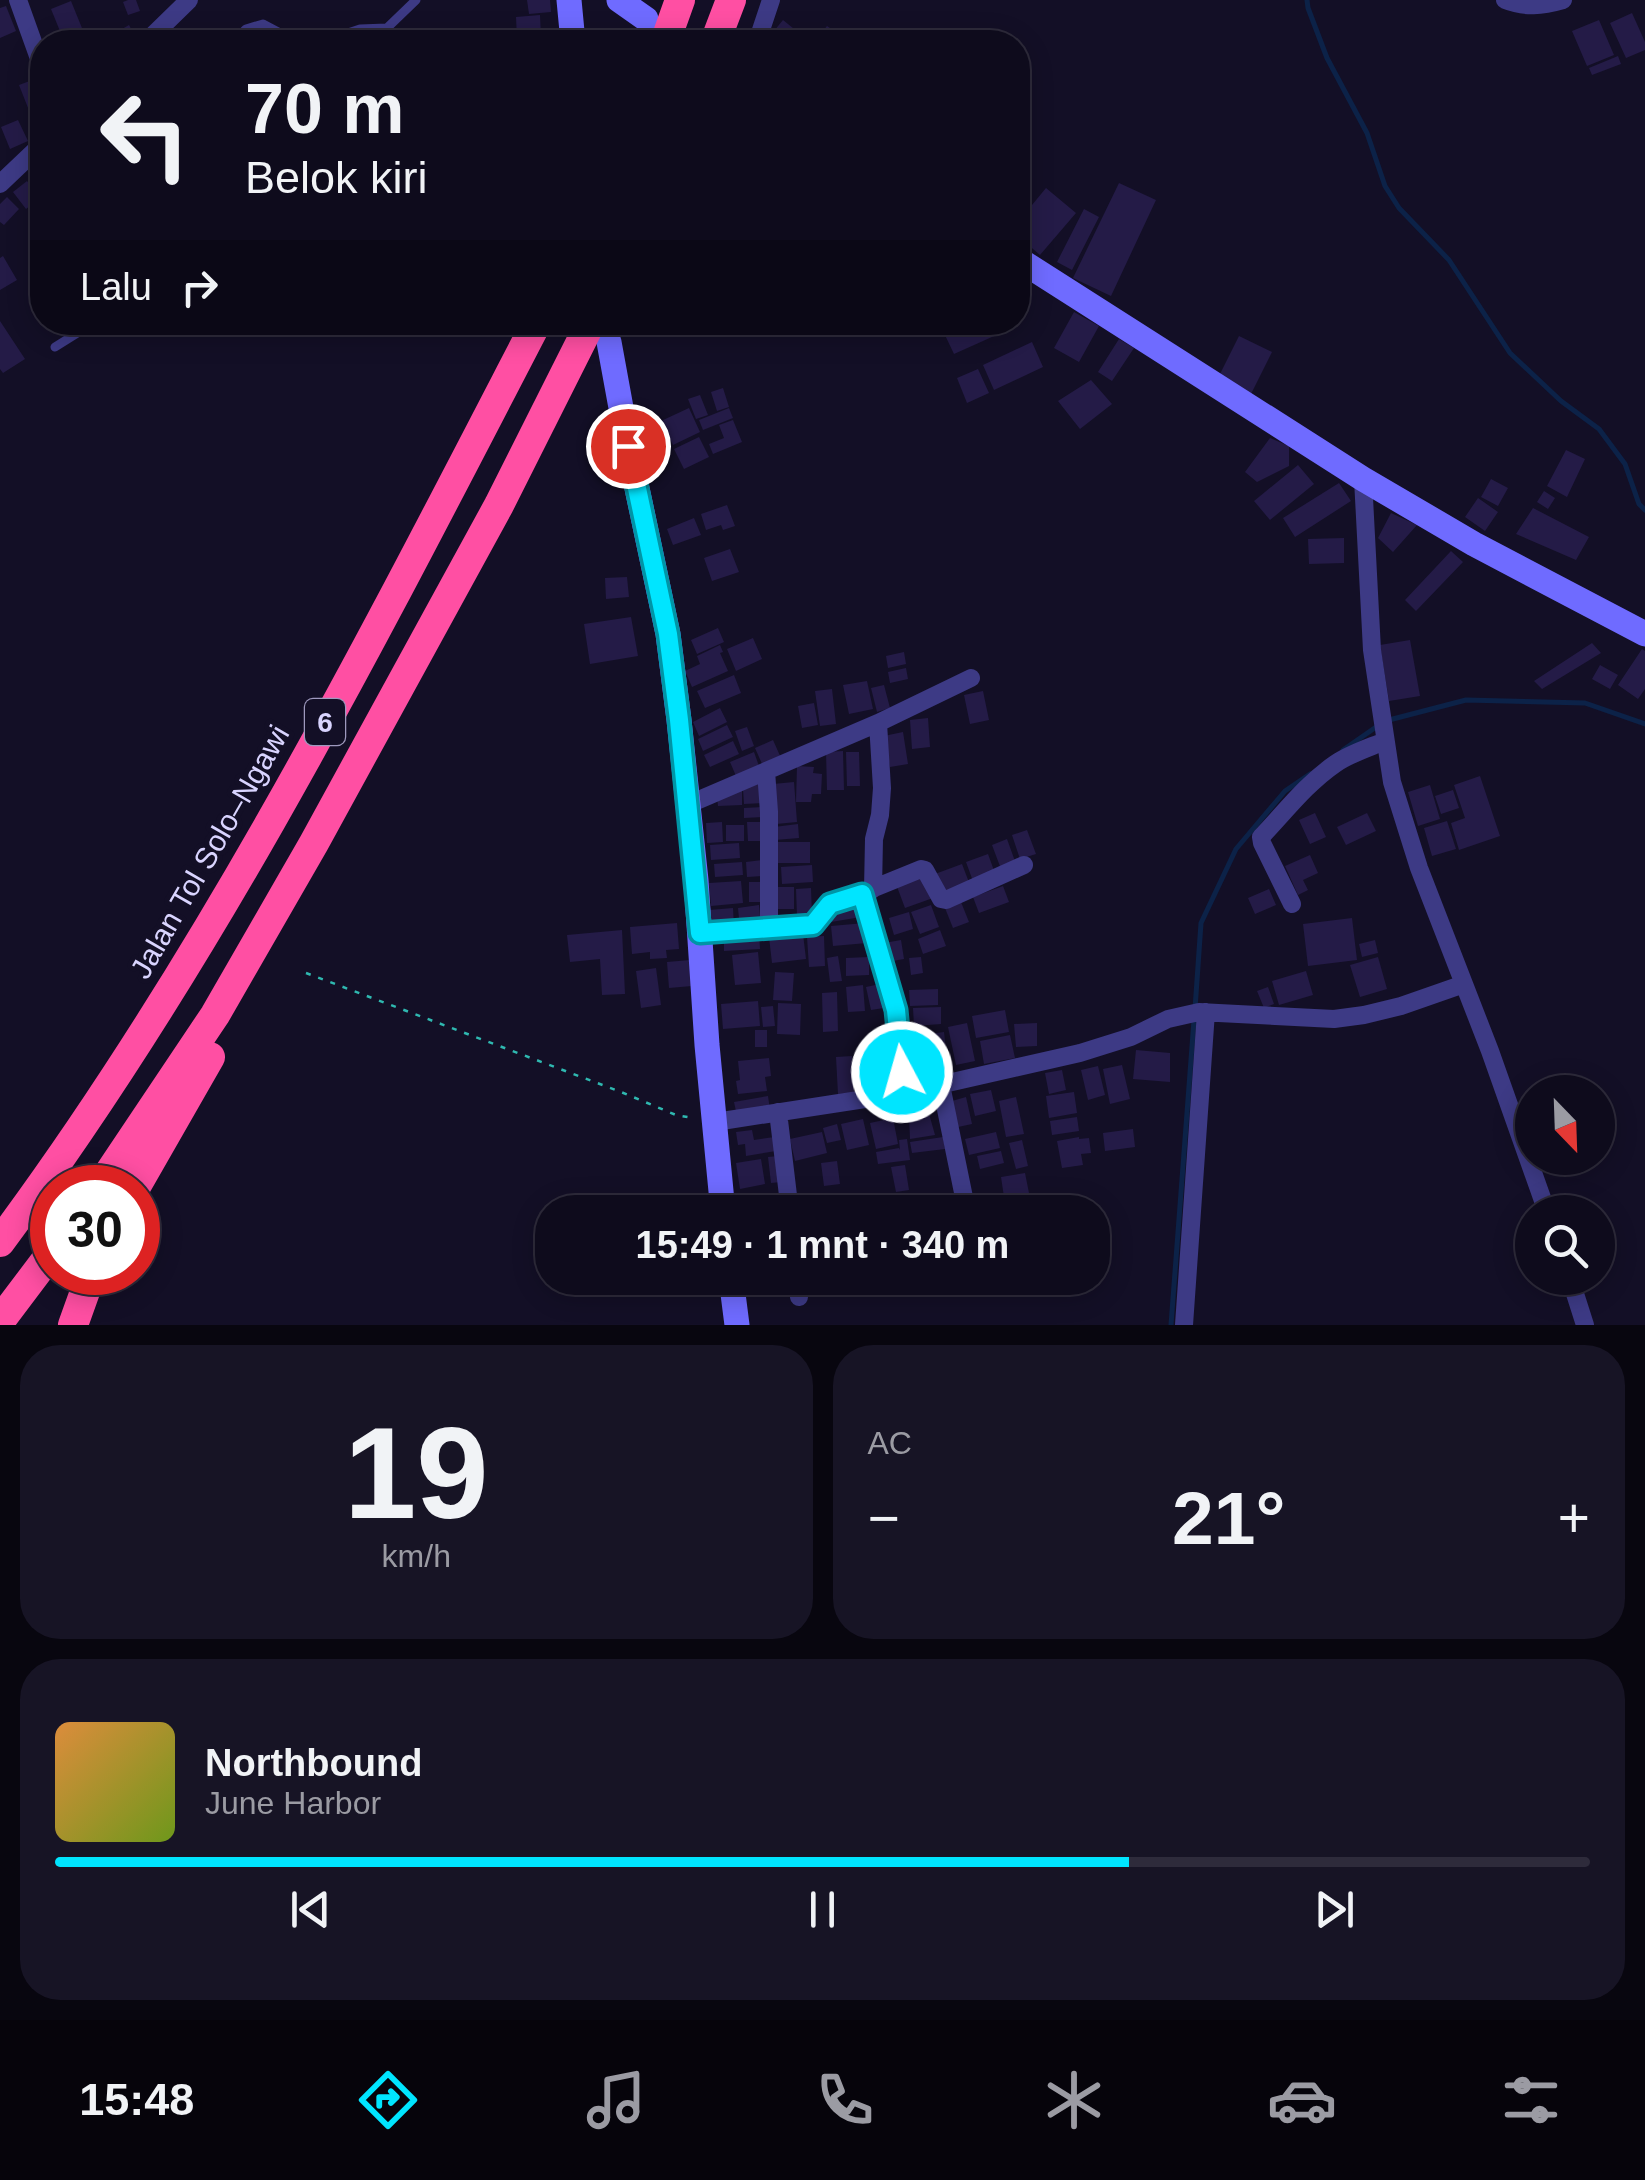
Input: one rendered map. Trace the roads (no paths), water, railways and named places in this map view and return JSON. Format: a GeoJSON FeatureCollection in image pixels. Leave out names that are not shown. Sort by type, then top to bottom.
{"type":"FeatureCollection","features":[{"type":"Feature","properties":{"kind":"highway"},"geometry":{"type":"LineString","coordinates":[[656,30],[680,0]]}},
{"type":"Feature","properties":{"kind":"highway"},"geometry":{"type":"LineString","coordinates":[[720,30],[732,0]]}},
{"type":"Feature","properties":{"kind":"highway","name":"Jalan Tol Solo–Ngawi"},"geometry":{"type":"LineString","coordinates":[[0,1242],[94,1110],[226,898],[391,603],[530,335]]}},
{"type":"Feature","properties":{"kind":"highway","name":"6"},"geometry":{"type":"LineString","coordinates":[[115,1165],[215,1014],[314,843],[499,504],[598,335]]}},
{"type":"Feature","properties":{"kind":"highway"},"geometry":{"type":"LineString","coordinates":[[148,1165],[217,1044],[314,843]]}},
{"type":"Feature","properties":{"kind":"highway"},"geometry":{"type":"LineString","coordinates":[[0,1220],[94,1110]]}},
{"type":"Feature","properties":{"kind":"highway"},"geometry":{"type":"LineString","coordinates":[[0,1321],[30,1281]]}},
{"type":"Feature","properties":{"kind":"highway"},"geometry":{"type":"LineString","coordinates":[[73,1325],[84,1295]]}},
{"type":"Feature","properties":{"kind":"main road"},"geometry":{"type":"LineString","coordinates":[[570,0],[571,30]]}},
{"type":"Feature","properties":{"kind":"main road"},"geometry":{"type":"LineString","coordinates":[[620,0],[656,30]]}},
{"type":"Feature","properties":{"kind":"main road"},"geometry":{"type":"LineString","coordinates":[[1030,266],[1363,479],[1474,544],[1645,634]]}},
{"type":"Feature","properties":{"kind":"main road"},"geometry":{"type":"LineString","coordinates":[[601,335],[668,634],[700,933],[721,1195]]}},
{"type":"Feature","properties":{"kind":"main road"},"geometry":{"type":"LineString","coordinates":[[733,1295],[737,1325]]}},
{"type":"Feature","properties":{"kind":"street"},"geometry":{"type":"LineString","coordinates":[[19,0],[30,32]]}},
{"type":"Feature","properties":{"kind":"street"},"geometry":{"type":"LineString","coordinates":[[158,30],[189,0]]}},
{"type":"Feature","properties":{"kind":"street"},"geometry":{"type":"LineString","coordinates":[[761,30],[771,0]]}},
{"type":"Feature","properties":{"kind":"street"},"geometry":{"type":"LineString","coordinates":[[1506,0],[1522,6],[1539,6],[1563,0]]}},
{"type":"Feature","properties":{"kind":"street"},"geometry":{"type":"LineString","coordinates":[[2,177],[30,154]]}},
{"type":"Feature","properties":{"kind":"street"},"geometry":{"type":"LineString","coordinates":[[1363,479],[1372,650],[1392,782],[1541,1195]]}},
{"type":"Feature","properties":{"kind":"street"},"geometry":{"type":"LineString","coordinates":[[687,805],[878,723],[971,678]]}},
{"type":"Feature","properties":{"kind":"street"},"geometry":{"type":"LineString","coordinates":[[878,723],[882,788],[867,891],[896,1010],[904,1093]]}},
{"type":"Feature","properties":{"kind":"street"},"geometry":{"type":"LineString","coordinates":[[1292,904],[1262,837],[1325,772],[1384,739]]}},
{"type":"Feature","properties":{"kind":"street"},"geometry":{"type":"LineString","coordinates":[[766,770],[769,928]]}},
{"type":"Feature","properties":{"kind":"street"},"geometry":{"type":"LineString","coordinates":[[700,933],[813,925],[830,904],[920,869],[925,870],[936,895],[946,900],[1024,865]]}},
{"type":"Feature","properties":{"kind":"street"},"geometry":{"type":"LineString","coordinates":[[714,1122],[941,1085],[1106,1046],[1168,1019],[1202,1012],[1334,1019],[1401,1006],[1464,984]]}},
{"type":"Feature","properties":{"kind":"street"},"geometry":{"type":"LineString","coordinates":[[1184,1325],[1202,1012]]}},
{"type":"Feature","properties":{"kind":"street"},"geometry":{"type":"LineString","coordinates":[[941,1085],[964,1195]]}},
{"type":"Feature","properties":{"kind":"street"},"geometry":{"type":"LineString","coordinates":[[778,1112],[788,1195]]}},
{"type":"Feature","properties":{"kind":"street"},"geometry":{"type":"LineString","coordinates":[[1575,1295],[1585,1325]]}},
{"type":"Feature","properties":{"kind":"lane"},"geometry":{"type":"LineString","coordinates":[[360,30],[387,28],[416,0]]}},
{"type":"Feature","properties":{"kind":"lane"},"geometry":{"type":"LineString","coordinates":[[245,30],[262,24],[274,30]]}},
{"type":"Feature","properties":{"kind":"lane"},"geometry":{"type":"LineString","coordinates":[[55,347],[74,335]]}},
{"type":"Feature","properties":{"kind":"waterway"},"geometry":{"type":"LineString","coordinates":[[1307,0],[1327,58],[1367,133],[1385,186],[1399,208],[1449,260],[1510,353],[1561,401],[1599,429],[1625,464],[1639,504],[1645,510]]}},
{"type":"Feature","properties":{"kind":"waterway"},"geometry":{"type":"LineString","coordinates":[[1389,720],[1466,700],[1585,703],[1645,724]]}},
{"type":"Feature","properties":{"kind":"waterway"},"geometry":{"type":"LineString","coordinates":[[1343,750],[1379,725]]}},
{"type":"Feature","properties":{"kind":"waterway"},"geometry":{"type":"LineString","coordinates":[[1195,1009],[1201,923],[1236,849],[1285,791],[1310,774]]}},
{"type":"Feature","properties":{"kind":"waterway"},"geometry":{"type":"LineString","coordinates":[[1171,1325],[1194,1020]]}}]}
